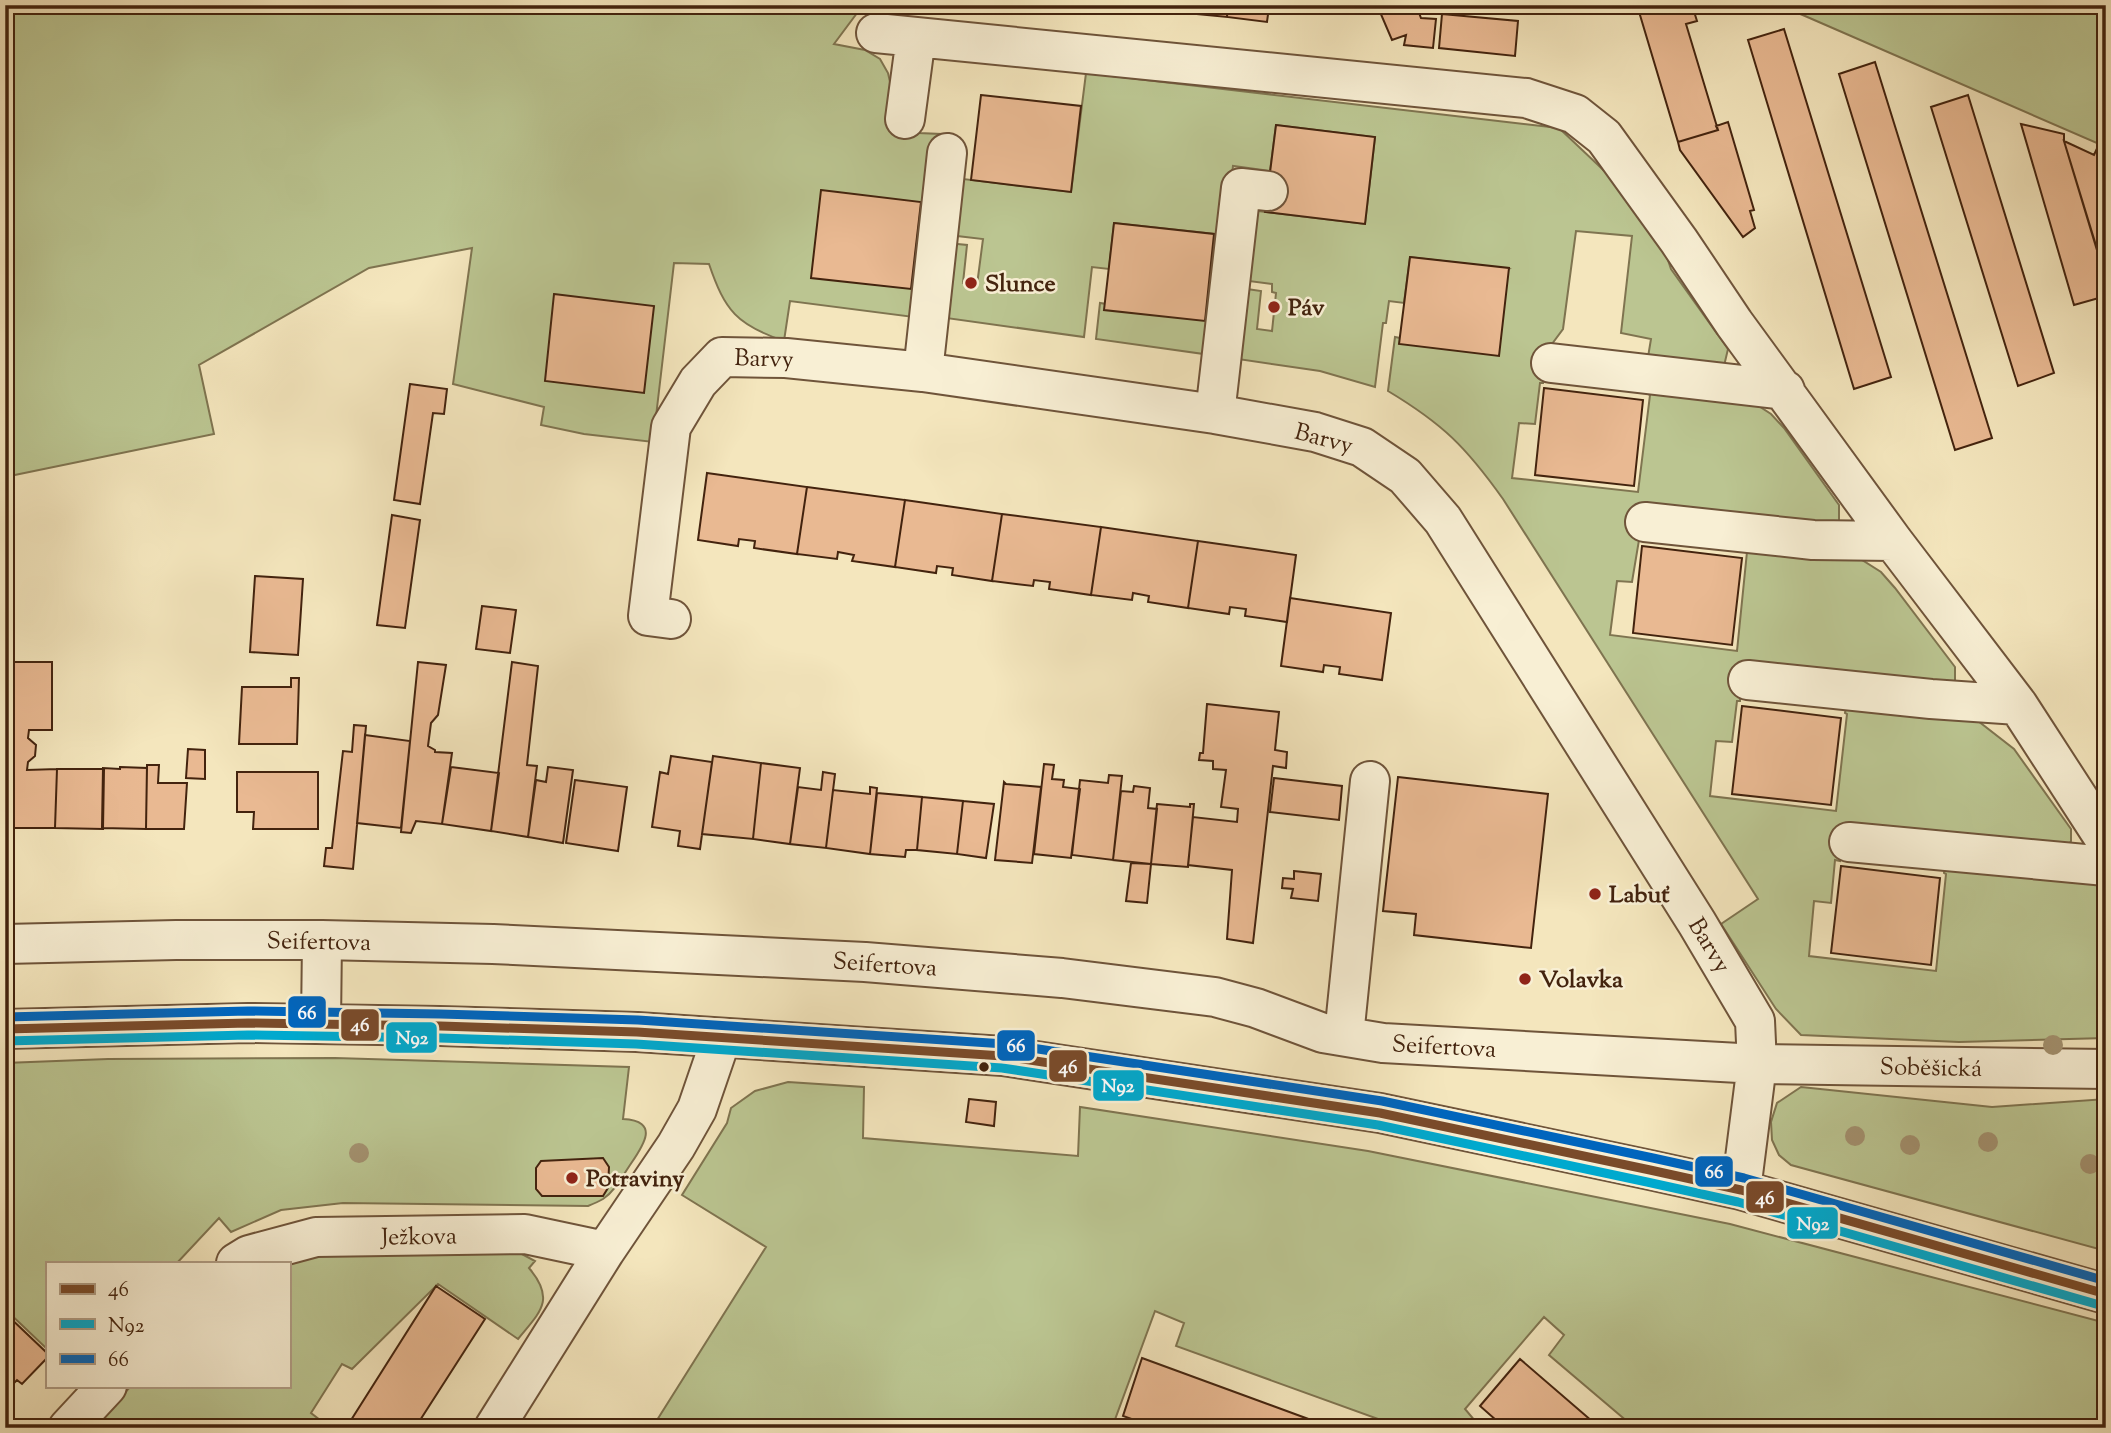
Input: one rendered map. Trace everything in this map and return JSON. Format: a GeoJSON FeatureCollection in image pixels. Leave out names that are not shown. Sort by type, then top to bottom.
{"type":"FeatureCollection","features":[{"type":"Feature","properties":{"kind":"street"},"geometry":{"type":"LineString","coordinates":[[876,33],[1525,98],[1575,114],[1604,137],[1734,323],[1893,541],[2018,705],[2106,841]]}},
{"type":"Feature","properties":{"kind":"street"},"geometry":{"type":"LineString","coordinates":[[905,120],[916,37]]}},
{"type":"Feature","properties":{"kind":"street"},"geometry":{"type":"LineString","coordinates":[[923,372],[947,153]]}},
{"type":"Feature","properties":{"kind":"street"},"geometry":{"type":"LineString","coordinates":[[1215,414],[1241,188],[1268,191]]}},
{"type":"Feature","properties":{"kind":"street","name":"Barvy"},"geometry":{"type":"LineString","coordinates":[[671,619],[648,616],[671,427],[698,382],[722,357],[786,358],[923,372],[1215,414],[1315,432],[1362,447],[1405,476],[1443,520],[1698,923],[1755,1021],[1757,1064],[1741,1190]]}},
{"type":"Feature","properties":{"kind":"street"},"geometry":{"type":"LineString","coordinates":[[1551,363],[1785,390]]}},
{"type":"Feature","properties":{"kind":"street"},"geometry":{"type":"LineString","coordinates":[[1644,522],[1813,540],[1893,541]]}},
{"type":"Feature","properties":{"kind":"street"},"geometry":{"type":"LineString","coordinates":[[1748,680],[2018,705]]}},
{"type":"Feature","properties":{"kind":"street"},"geometry":{"type":"LineString","coordinates":[[1344,1036],[1370,781]]}},
{"type":"Feature","properties":{"kind":"street"},"geometry":{"type":"LineString","coordinates":[[1849,842],[2106,866]]}},
{"type":"Feature","properties":{"kind":"street"},"geometry":{"type":"LineString","coordinates":[[321,940],[321,1024]]}},
{"type":"Feature","properties":{"kind":"street","name":"Seifertova"},"geometry":{"type":"LineString","coordinates":[[5,944],[321,940],[493,944],[865,962],[1062,978],[1216,997],[1256,1008],[1322,1033],[1383,1043],[1757,1064]]}},
{"type":"Feature","properties":{"kind":"street"},"geometry":{"type":"LineString","coordinates":[[5,1029],[321,1024],[637,1031],[1016,1058],[1380,1113],[1741,1190],[2106,1294]]}},
{"type":"Feature","properties":{"kind":"street"},"geometry":{"type":"LineString","coordinates":[[494,1428],[697,1109],[721,1039]]}},
{"type":"Feature","properties":{"kind":"street","name":"Soběšická"},"geometry":{"type":"LineString","coordinates":[[1757,1064],[2106,1069]]}},
{"type":"Feature","properties":{"kind":"street","name":"Ježkova"},"geometry":{"type":"LineString","coordinates":[[238,1262],[249,1255],[316,1237],[525,1234],[605,1251]]}},
{"type":"Feature","properties":{"kind":"street"},"geometry":{"type":"LineString","coordinates":[[68,1428],[105,1388]]}},
{"type":"Feature","properties":{"kind":"green space"},"geometry":{"type":"Polygon","coordinates":[[[5,5],[863,5],[834,44],[865,50],[880,59],[888,73],[891,86],[920,125],[919,133],[941,134],[921,318],[790,301],[784,341],[755,329],[735,314],[721,294],[709,264],[674,263],[653,442],[584,434],[541,425],[544,407],[453,384],[472,248],[369,268],[199,365],[214,434],[5,477],[5,5]]]}},
{"type":"Feature","properties":{"kind":"green space"},"geometry":{"type":"Polygon","coordinates":[[[1779,5],[2106,5],[2106,147],[1805,16],[1779,5]]]}},
{"type":"Feature","properties":{"kind":"green space"},"geometry":{"type":"Polygon","coordinates":[[[1086,73],[1559,128],[1654,218],[1671,269],[1728,349],[1724,366],[1647,363],[1651,339],[1621,333],[1632,236],[1576,231],[1563,329],[1546,352],[1535,424],[1519,423],[1512,478],[1638,492],[1650,395],[1649,383],[1754,403],[1771,414],[1839,505],[1839,523],[1644,510],[1632,582],[1617,581],[1610,635],[1737,651],[1748,542],[1846,555],[1862,560],[1881,572],[1955,667],[1955,684],[1742,669],[1740,701],[1737,701],[1732,742],[1716,741],[1710,796],[1836,811],[1847,701],[1978,721],[2014,749],[2071,829],[2071,841],[2065,853],[1842,829],[1840,861],[1835,860],[1831,903],[1814,901],[1809,956],[1936,971],[1946,874],[1945,860],[2094,882],[2106,889],[2106,1038],[1959,1042],[1801,1035],[1776,1009],[1721,924],[1758,899],[1503,499],[1452,438],[1424,414],[1388,391],[1395,337],[1400,338],[1509,269],[1410,257],[1404,303],[1389,301],[1386,323],[1383,323],[1375,387],[1320,371],[1231,358],[1240,288],[1261,291],[1257,329],[1272,331],[1276,293],[1272,292],[1272,284],[1241,280],[1250,210],[1365,224],[1375,137],[1276,125],[1270,171],[1233,166],[1211,355],[1096,339],[1100,303],[1205,320],[1214,234],[1114,223],[1109,269],[1092,267],[1084,337],[939,317],[948,243],[967,245],[963,283],[977,285],[983,239],[949,235],[955,178],[1071,192],[1086,73]]]}},
{"type":"Feature","properties":{"kind":"green space"},"geometry":{"type":"Polygon","coordinates":[[[335,1058],[629,1067],[623,1119],[642,1124],[646,1136],[615,1188],[603,1199],[588,1206],[343,1203],[281,1210],[231,1232],[219,1218],[178,1262],[46,1262],[46,1348],[5,1309],[5,1063],[108,1059],[335,1058]]]}},
{"type":"Feature","properties":{"kind":"green space"},"geometry":{"type":"Polygon","coordinates":[[[788,1082],[864,1087],[863,1138],[1078,1156],[1080,1107],[1368,1151],[1730,1224],[2106,1323],[2106,1428],[1635,1428],[1549,1355],[1564,1335],[1544,1317],[1465,1409],[1481,1428],[1403,1428],[1176,1346],[1184,1323],[1155,1311],[1113,1425],[1117,1428],[652,1428],[766,1247],[682,1195],[727,1123],[731,1108],[755,1091],[788,1082]]]}},
{"type":"Feature","properties":{"kind":"green space"},"geometry":{"type":"Polygon","coordinates":[[[1801,1087],[1992,1107],[2106,1099],[2106,1251],[1791,1165],[1779,1155],[1772,1140],[1771,1122],[1777,1103],[1801,1087]]]}},
{"type":"Feature","properties":{"kind":"green space"},"geometry":{"type":"Polygon","coordinates":[[[520,1253],[535,1261],[529,1268],[542,1289],[542,1305],[518,1339],[438,1284],[352,1369],[342,1364],[311,1413],[320,1420],[315,1428],[92,1428],[129,1388],[290,1388],[290,1262],[299,1256],[520,1253]]]}},
{"type":"Feature","properties":{"kind":"building"},"geometry":{"type":"Polygon","coordinates":[[[1147,5],[1187,5],[1187,13],[1146,8],[1147,5]]]}},
{"type":"Feature","properties":{"kind":"building"},"geometry":{"type":"Polygon","coordinates":[[[1187,5],[1228,5],[1227,17],[1187,13],[1187,5]]]}},
{"type":"Feature","properties":{"kind":"building"},"geometry":{"type":"Polygon","coordinates":[[[1228,5],[1279,5],[1278,8],[1269,7],[1267,22],[1227,17],[1228,5]]]}},
{"type":"Feature","properties":{"kind":"building"},"geometry":{"type":"Polygon","coordinates":[[[1377,5],[1416,5],[1421,18],[1436,19],[1433,48],[1404,45],[1406,35],[1392,40],[1377,5]]]}},
{"type":"Feature","properties":{"kind":"building"},"geometry":{"type":"Polygon","coordinates":[[[1637,5],[1692,5],[1697,21],[1686,24],[1718,130],[1678,142],[1637,5]]]}},
{"type":"Feature","properties":{"kind":"building"},"geometry":{"type":"Polygon","coordinates":[[[1442,14],[1518,21],[1515,56],[1439,48],[1442,14]]]}},
{"type":"Feature","properties":{"kind":"building"},"geometry":{"type":"Polygon","coordinates":[[[1784,29],[1891,377],[1854,389],[1748,40],[1784,29]]]}},
{"type":"Feature","properties":{"kind":"building"},"geometry":{"type":"Polygon","coordinates":[[[1875,62],[1992,438],[1955,450],[1839,74],[1875,62]]]}},
{"type":"Feature","properties":{"kind":"building"},"geometry":{"type":"Polygon","coordinates":[[[981,95],[1081,106],[1071,192],[971,180],[981,95]]]}},
{"type":"Feature","properties":{"kind":"building"},"geometry":{"type":"Polygon","coordinates":[[[1968,95],[2054,373],[2018,386],[1931,107],[1968,95]]]}},
{"type":"Feature","properties":{"kind":"building"},"geometry":{"type":"Polygon","coordinates":[[[1728,122],[1754,210],[1750,211],[1755,228],[1743,237],[1680,150],[1678,142],[1718,130],[1716,126],[1728,122]]]}},
{"type":"Feature","properties":{"kind":"building"},"geometry":{"type":"Polygon","coordinates":[[[2021,124],[2064,134],[2106,280],[2106,296],[2074,305],[2021,124]]]}},
{"type":"Feature","properties":{"kind":"building"},"geometry":{"type":"Polygon","coordinates":[[[1276,125],[1375,137],[1365,224],[1265,212],[1276,125]]]}},
{"type":"Feature","properties":{"kind":"building"},"geometry":{"type":"Polygon","coordinates":[[[2064,141],[2094,155],[2099,144],[2106,147],[2106,250],[2098,252],[2064,141]]]}},
{"type":"Feature","properties":{"kind":"building"},"geometry":{"type":"Polygon","coordinates":[[[821,190],[921,202],[911,289],[811,278],[821,190]]]}},
{"type":"Feature","properties":{"kind":"building"},"geometry":{"type":"Polygon","coordinates":[[[1114,223],[1214,234],[1205,321],[1104,310],[1114,223]]]}},
{"type":"Feature","properties":{"kind":"building"},"geometry":{"type":"Polygon","coordinates":[[[1410,257],[1509,268],[1499,356],[1399,344],[1410,257]]]}},
{"type":"Feature","properties":{"kind":"building"},"geometry":{"type":"Polygon","coordinates":[[[554,294],[654,306],[644,393],[545,381],[554,294]]]}},
{"type":"Feature","properties":{"kind":"building"},"geometry":{"type":"Polygon","coordinates":[[[410,384],[447,389],[444,414],[433,413],[420,504],[394,500],[410,384]]]}},
{"type":"Feature","properties":{"kind":"building"},"geometry":{"type":"Polygon","coordinates":[[[1544,388],[1643,400],[1634,486],[1535,475],[1544,388]]]}},
{"type":"Feature","properties":{"kind":"building"},"geometry":{"type":"Polygon","coordinates":[[[707,473],[807,487],[797,554],[754,548],[755,541],[739,539],[738,546],[698,540],[707,473]]]}},
{"type":"Feature","properties":{"kind":"building"},"geometry":{"type":"Polygon","coordinates":[[[807,487],[905,500],[895,567],[852,561],[854,555],[838,552],[837,559],[797,554],[807,487]]]}},
{"type":"Feature","properties":{"kind":"building"},"geometry":{"type":"Polygon","coordinates":[[[905,500],[1002,514],[992,581],[952,575],[953,568],[937,566],[936,573],[895,567],[905,500]]]}},
{"type":"Feature","properties":{"kind":"building"},"geometry":{"type":"Polygon","coordinates":[[[1002,514],[1101,527],[1091,595],[1049,589],[1050,582],[1034,580],[1033,586],[992,581],[1002,514]]]}},
{"type":"Feature","properties":{"kind":"building"},"geometry":{"type":"Polygon","coordinates":[[[392,515],[420,520],[405,628],[377,625],[392,515]]]}},
{"type":"Feature","properties":{"kind":"building"},"geometry":{"type":"Polygon","coordinates":[[[1101,527],[1198,541],[1188,608],[1148,602],[1149,596],[1133,593],[1132,600],[1091,595],[1101,527]]]}},
{"type":"Feature","properties":{"kind":"building"},"geometry":{"type":"Polygon","coordinates":[[[1198,541],[1296,555],[1287,622],[1245,616],[1246,609],[1230,607],[1229,614],[1188,608],[1198,541]]]}},
{"type":"Feature","properties":{"kind":"building"},"geometry":{"type":"Polygon","coordinates":[[[1642,546],[1742,558],[1732,645],[1633,633],[1642,546]]]}},
{"type":"Feature","properties":{"kind":"building"},"geometry":{"type":"Polygon","coordinates":[[[255,576],[303,579],[298,655],[250,652],[255,576]]]}},
{"type":"Feature","properties":{"kind":"building"},"geometry":{"type":"Polygon","coordinates":[[[1290,598],[1391,613],[1382,680],[1339,674],[1340,667],[1324,665],[1323,672],[1281,666],[1290,598]]]}},
{"type":"Feature","properties":{"kind":"building"},"geometry":{"type":"Polygon","coordinates":[[[482,606],[516,610],[510,653],[476,649],[482,606]]]}},
{"type":"Feature","properties":{"kind":"building"},"geometry":{"type":"Polygon","coordinates":[[[5,662],[52,662],[52,730],[29,730],[28,738],[36,745],[35,756],[28,762],[27,770],[57,769],[55,828],[9,828],[12,730],[5,730],[5,662]]]}},
{"type":"Feature","properties":{"kind":"building"},"geometry":{"type":"Polygon","coordinates":[[[418,662],[446,665],[438,715],[431,723],[428,746],[435,752],[452,753],[442,824],[416,821],[411,833],[401,832],[418,662]]]}},
{"type":"Feature","properties":{"kind":"building"},"geometry":{"type":"Polygon","coordinates":[[[512,662],[538,666],[527,765],[537,766],[528,837],[491,831],[512,662]]]}},
{"type":"Feature","properties":{"kind":"building"},"geometry":{"type":"Polygon","coordinates":[[[291,678],[299,678],[297,744],[239,744],[242,687],[291,687],[291,678]]]}},
{"type":"Feature","properties":{"kind":"building"},"geometry":{"type":"Polygon","coordinates":[[[1207,704],[1279,712],[1275,750],[1287,752],[1286,768],[1273,766],[1253,943],[1227,939],[1232,870],[1188,865],[1193,817],[1237,822],[1238,809],[1221,807],[1226,770],[1213,769],[1213,761],[1199,760],[1200,753],[1203,753],[1207,704]]]}},
{"type":"Feature","properties":{"kind":"building"},"geometry":{"type":"Polygon","coordinates":[[[1742,706],[1841,718],[1831,805],[1732,794],[1742,706]]]}},
{"type":"Feature","properties":{"kind":"building"},"geometry":{"type":"Polygon","coordinates":[[[354,725],[366,726],[353,869],[324,866],[326,848],[332,848],[343,751],[352,752],[354,725]]]}},
{"type":"Feature","properties":{"kind":"building"},"geometry":{"type":"Polygon","coordinates":[[[5,730],[11,731],[9,828],[5,828],[5,730]]]}},
{"type":"Feature","properties":{"kind":"building"},"geometry":{"type":"Polygon","coordinates":[[[365,735],[410,741],[401,828],[357,823],[365,735]]]}},
{"type":"Feature","properties":{"kind":"building"},"geometry":{"type":"Polygon","coordinates":[[[188,749],[205,750],[205,779],[186,778],[188,749]]]}},
{"type":"Feature","properties":{"kind":"building"},"geometry":{"type":"Polygon","coordinates":[[[671,756],[712,762],[700,849],[678,846],[680,831],[652,827],[660,772],[668,774],[671,756]]]}},
{"type":"Feature","properties":{"kind":"building"},"geometry":{"type":"Polygon","coordinates":[[[713,756],[761,763],[753,839],[702,834],[713,756]]]}},
{"type":"Feature","properties":{"kind":"building"},"geometry":{"type":"Polygon","coordinates":[[[761,763],[800,768],[790,844],[753,839],[761,763]]]}},
{"type":"Feature","properties":{"kind":"building"},"geometry":{"type":"Polygon","coordinates":[[[1044,764],[1054,765],[1052,779],[1064,780],[1063,787],[1080,789],[1071,858],[1034,854],[1044,764]]]}},
{"type":"Feature","properties":{"kind":"building"},"geometry":{"type":"Polygon","coordinates":[[[147,765],[159,765],[158,783],[187,783],[184,829],[146,829],[147,765]]]}},
{"type":"Feature","properties":{"kind":"building"},"geometry":{"type":"Polygon","coordinates":[[[451,767],[499,773],[491,831],[442,824],[451,767]]]}},
{"type":"Feature","properties":{"kind":"building"},"geometry":{"type":"Polygon","coordinates":[[[548,767],[573,770],[563,843],[528,837],[536,780],[546,782],[548,767]]]}},
{"type":"Feature","properties":{"kind":"building"},"geometry":{"type":"Polygon","coordinates":[[[103,768],[147,768],[146,829],[102,828],[103,768]]]}},
{"type":"Feature","properties":{"kind":"building"},"geometry":{"type":"Polygon","coordinates":[[[57,769],[104,769],[103,829],[55,828],[57,769]]]}},
{"type":"Feature","properties":{"kind":"building"},"geometry":{"type":"Polygon","coordinates":[[[237,772],[318,772],[318,829],[253,829],[254,812],[237,812],[237,772]]]}},
{"type":"Feature","properties":{"kind":"building"},"geometry":{"type":"Polygon","coordinates":[[[823,772],[835,774],[826,848],[790,844],[798,787],[821,790],[823,772]]]}},
{"type":"Feature","properties":{"kind":"building"},"geometry":{"type":"Polygon","coordinates":[[[1109,775],[1122,776],[1113,860],[1072,855],[1080,780],[1108,783],[1109,775]]]}},
{"type":"Feature","properties":{"kind":"building"},"geometry":{"type":"Polygon","coordinates":[[[1398,777],[1548,794],[1531,948],[1414,935],[1416,914],[1383,911],[1398,777]]]}},
{"type":"Feature","properties":{"kind":"building"},"geometry":{"type":"Polygon","coordinates":[[[1274,778],[1342,786],[1339,820],[1270,812],[1274,778]]]}},
{"type":"Feature","properties":{"kind":"building"},"geometry":{"type":"Polygon","coordinates":[[[575,780],[627,787],[618,851],[566,843],[575,780]]]}},
{"type":"Feature","properties":{"kind":"building"},"geometry":{"type":"Polygon","coordinates":[[[1004,782],[1041,787],[1032,863],[995,860],[1004,782]]]}},
{"type":"Feature","properties":{"kind":"building"},"geometry":{"type":"Polygon","coordinates":[[[1134,786],[1150,788],[1148,808],[1157,809],[1151,864],[1113,860],[1121,791],[1133,792],[1134,786]]]}},
{"type":"Feature","properties":{"kind":"building"},"geometry":{"type":"Polygon","coordinates":[[[870,787],[877,788],[870,854],[826,848],[833,790],[870,794],[870,787]]]}},
{"type":"Feature","properties":{"kind":"building"},"geometry":{"type":"Polygon","coordinates":[[[877,793],[922,797],[917,850],[906,850],[905,857],[870,854],[877,793]]]}},
{"type":"Feature","properties":{"kind":"building"},"geometry":{"type":"Polygon","coordinates":[[[922,797],[963,801],[957,854],[917,850],[922,797]]]}},
{"type":"Feature","properties":{"kind":"building"},"geometry":{"type":"Polygon","coordinates":[[[963,801],[994,804],[986,858],[957,854],[963,801]]]}},
{"type":"Feature","properties":{"kind":"building"},"geometry":{"type":"Polygon","coordinates":[[[1157,804],[1190,807],[1190,804],[1194,804],[1188,867],[1151,864],[1157,804]]]}},
{"type":"Feature","properties":{"kind":"building"},"geometry":{"type":"Polygon","coordinates":[[[1131,863],[1151,864],[1147,903],[1126,901],[1131,863]]]}},
{"type":"Feature","properties":{"kind":"building"},"geometry":{"type":"Polygon","coordinates":[[[1841,866],[1940,878],[1931,965],[1831,953],[1841,866]]]}},
{"type":"Feature","properties":{"kind":"building"},"geometry":{"type":"Polygon","coordinates":[[[1294,871],[1321,874],[1318,901],[1291,898],[1293,889],[1282,888],[1283,878],[1294,879],[1294,871]]]}},
{"type":"Feature","properties":{"kind":"building"},"geometry":{"type":"Polygon","coordinates":[[[969,1099],[996,1102],[994,1126],[966,1122],[969,1099]]]}},
{"type":"Feature","properties":{"kind":"building","name":"Potraviny"},"geometry":{"type":"Polygon","coordinates":[[[603,1158],[609,1167],[608,1188],[603,1196],[542,1196],[536,1189],[536,1168],[541,1161],[603,1158]]]}},
{"type":"Feature","properties":{"kind":"building"},"geometry":{"type":"Polygon","coordinates":[[[436,1286],[485,1319],[415,1428],[346,1428],[436,1286]]]}},
{"type":"Feature","properties":{"kind":"building"},"geometry":{"type":"Polygon","coordinates":[[[5,1313],[46,1352],[46,1359],[22,1384],[17,1380],[5,1392],[5,1313]]]}},
{"type":"Feature","properties":{"kind":"building"},"geometry":{"type":"Polygon","coordinates":[[[1142,1358],[1333,1428],[1157,1428],[1123,1416],[1142,1358]]]}},
{"type":"Feature","properties":{"kind":"building"},"geometry":{"type":"Polygon","coordinates":[[[1520,1359],[1600,1428],[1505,1428],[1480,1406],[1520,1359]]]}},
{"type":"Feature","properties":{"kind":"transit line","name":"66"},"geometry":{"type":"LineString","coordinates":[[5,1017],[248,1011],[440,1014],[638,1020],[1005,1044],[1382,1101],[1653,1158],[1744,1178],[2106,1281]]}},
{"type":"Feature","properties":{"kind":"transit line","name":"46"},"geometry":{"type":"LineString","coordinates":[[5,1029],[248,1023],[440,1026],[637,1032],[1003,1056],[1380,1113],[1650,1170],[1741,1190],[2106,1294]]}},
{"type":"Feature","properties":{"kind":"transit line","name":"N92"},"geometry":{"type":"LineString","coordinates":[[5,1041],[248,1035],[440,1038],[636,1044],[1002,1068],[1378,1125],[1647,1182],[1738,1202],[2103,1306]]}},
{"type":"Feature","properties":{"kind":"place","name":"Slunce"},"geometry":{"type":"Point","coordinates":[971,283]}},
{"type":"Feature","properties":{"kind":"place","name":"Páv"},"geometry":{"type":"Point","coordinates":[1274,307]}},
{"type":"Feature","properties":{"kind":"place","name":"Labuť"},"geometry":{"type":"Point","coordinates":[1595,894]}},
{"type":"Feature","properties":{"kind":"place","name":"Volavka"},"geometry":{"type":"Point","coordinates":[1525,979]}},
{"type":"Feature","properties":{"kind":"place","name":"Potraviny"},"geometry":{"type":"Point","coordinates":[572,1178]}}]}
